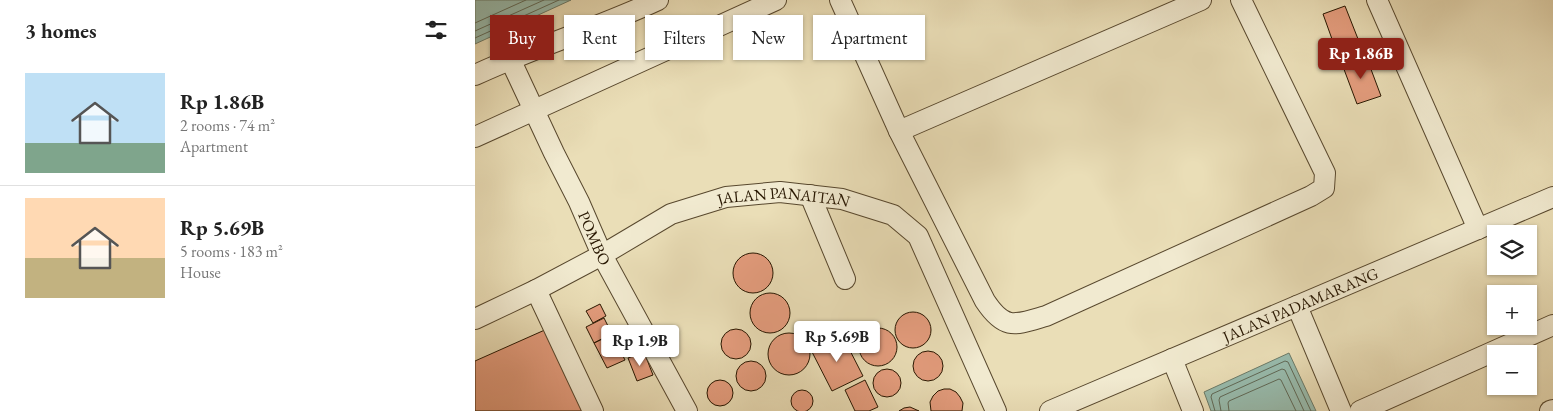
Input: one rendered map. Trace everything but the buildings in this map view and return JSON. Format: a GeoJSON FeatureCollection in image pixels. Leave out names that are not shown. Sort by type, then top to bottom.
{"type":"FeatureCollection","features":[{"type":"Feature","properties":{"kind":"lane"},"geometry":{"type":"LineString","coordinates":[[554,42],[657,0]]}},
{"type":"Feature","properties":{"kind":"lane"},"geometry":{"type":"LineString","coordinates":[[475,137],[776,0]]}},
{"type":"Feature","properties":{"kind":"lane"},"geometry":{"type":"LineString","coordinates":[[840,0],[899,131],[985,301],[993,314],[1004,322],[1017,324],[1046,316],[1311,196],[1324,188],[1325,173],[1322,166],[1241,0]]}},
{"type":"Feature","properties":{"kind":"lane"},"geometry":{"type":"LineString","coordinates":[[899,131],[1201,0]]}},
{"type":"Feature","properties":{"kind":"lane"},"geometry":{"type":"LineString","coordinates":[[1377,0],[1478,229]]}},
{"type":"Feature","properties":{"kind":"lane"},"geometry":{"type":"LineString","coordinates":[[475,75],[508,60]]}},
{"type":"Feature","properties":{"kind":"lane","name":"POMBO"},"geometry":{"type":"LineString","coordinates":[[510,60],[579,202],[602,255],[687,411]]}},
{"type":"Feature","properties":{"kind":"lane","name":"JALAN PANAITAN"},"geometry":{"type":"LineString","coordinates":[[475,319],[536,290],[602,255],[671,214],[726,196],[780,192],[842,199],[893,215],[918,236],[996,411]]}},
{"type":"Feature","properties":{"kind":"lane"},"geometry":{"type":"LineString","coordinates":[[810,195],[845,279]]}},
{"type":"Feature","properties":{"kind":"lane","name":"JALAN PADAMARANG"},"geometry":{"type":"LineString","coordinates":[[1049,411],[1553,197]]}},
{"type":"Feature","properties":{"kind":"lane"},"geometry":{"type":"LineString","coordinates":[[536,290],[593,411]]}},
{"type":"Feature","properties":{"kind":"lane"},"geometry":{"type":"LineString","coordinates":[[1297,306],[1341,411]]}},
{"type":"Feature","properties":{"kind":"lane"},"geometry":{"type":"LineString","coordinates":[[1360,411],[1553,325]]}},
{"type":"Feature","properties":{"kind":"lane"},"geometry":{"type":"LineString","coordinates":[[1173,359],[1193,411]]}},
{"type":"Feature","properties":{"kind":"water"},"geometry":{"type":"Polygon","coordinates":[[[475,0],[571,0],[538,15],[490,15],[490,37],[475,44],[475,0]]]}},
{"type":"Feature","properties":{"kind":"water"},"geometry":{"type":"Polygon","coordinates":[[[1289,353],[1316,411],[1211,411],[1204,392],[1289,353]]]}}]}
